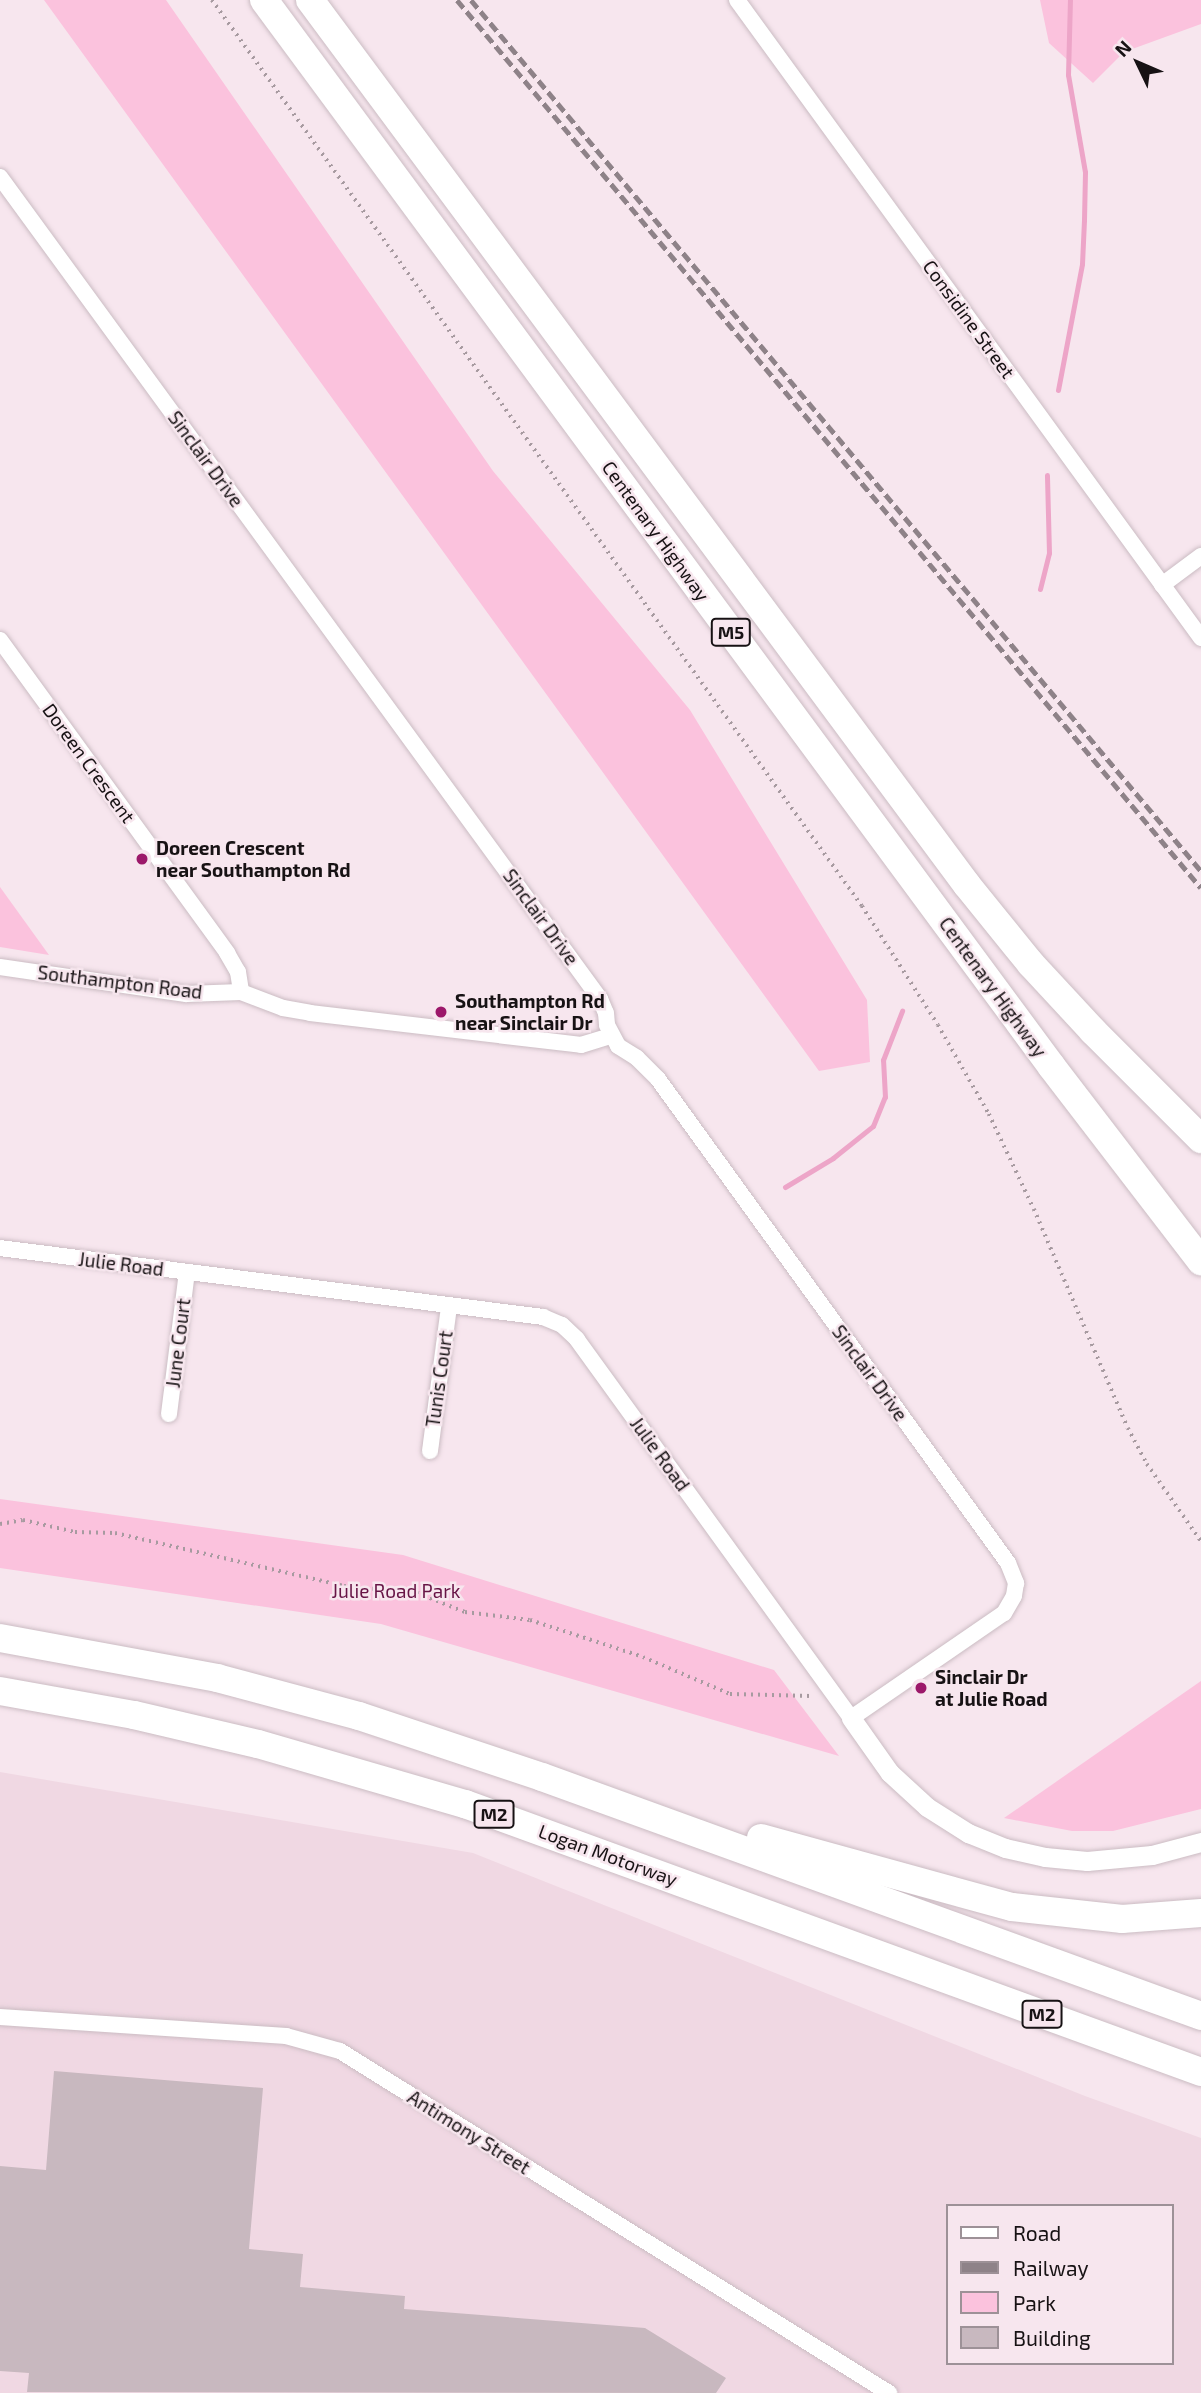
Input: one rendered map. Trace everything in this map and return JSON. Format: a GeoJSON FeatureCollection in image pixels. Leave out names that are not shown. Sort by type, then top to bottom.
{"type":"FeatureCollection","features":[{"type":"Feature","properties":{"kind":"highway","name":"Centenary Highway"},"geometry":{"type":"LineString","coordinates":[[264,0],[1052,1067],[1201,1261]]}},
{"type":"Feature","properties":{"kind":"highway","name":"Centenary Highway"},"geometry":{"type":"LineString","coordinates":[[310,0],[967,885],[1031,964],[1084,1022],[1154,1095],[1201,1139]]}},
{"type":"Feature","properties":{"kind":"highway"},"geometry":{"type":"LineString","coordinates":[[0,1639],[132,1661],[291,1696],[456,1747],[1201,2016]]}},
{"type":"Feature","properties":{"kind":"highway","name":"Logan Motorway"},"geometry":{"type":"LineString","coordinates":[[0,1691],[134,1716],[258,1744],[465,1804],[1201,2072]]}},
{"type":"Feature","properties":{"kind":"highway"},"geometry":{"type":"LineString","coordinates":[[724,1843],[759,1838],[976,1899],[1052,1914],[1122,1919],[1201,1913]]}},
{"type":"Feature","properties":{"kind":"highway"},"geometry":{"type":"LineString","coordinates":[[1111,2040],[1128,2062],[1201,2092]]}},
{"type":"Feature","properties":{"kind":"street","name":"Considine Street"},"geometry":{"type":"LineString","coordinates":[[737,0],[1201,638]]}},
{"type":"Feature","properties":{"kind":"street","name":"Sinclair Drive"},"geometry":{"type":"LineString","coordinates":[[0,177],[600,999],[611,1036],[618,1046],[637,1058],[657,1079],[1015,1576],[1014,1596],[1004,1613],[851,1718]]}},
{"type":"Feature","properties":{"kind":"street"},"geometry":{"type":"LineString","coordinates":[[1162,585],[1201,556]]}},
{"type":"Feature","properties":{"kind":"street","name":"Doreen Crescent"},"geometry":{"type":"LineString","coordinates":[[0,640],[233,963],[241,979],[241,992]]}},
{"type":"Feature","properties":{"kind":"street","name":"Southampton Road"},"geometry":{"type":"LineString","coordinates":[[0,967],[186,994],[241,992],[283,1009],[552,1042],[580,1045],[611,1036]]}},
{"type":"Feature","properties":{"kind":"street","name":"Julie Road"},"geometry":{"type":"LineString","coordinates":[[0,1248],[543,1317],[562,1325],[577,1339],[890,1773],[927,1807],[968,1833],[1005,1848],[1045,1857],[1087,1861],[1152,1855],[1201,1842]]}},
{"type":"Feature","properties":{"kind":"street","name":"June Court"},"geometry":{"type":"LineString","coordinates":[[169,1414],[187,1272]]}},
{"type":"Feature","properties":{"kind":"street","name":"Tunis Court"},"geometry":{"type":"LineString","coordinates":[[430,1451],[449,1307]]}},
{"type":"Feature","properties":{"kind":"street","name":"Antimony Street"},"geometry":{"type":"LineString","coordinates":[[0,2017],[286,2036],[340,2052],[889,2393]]}},
{"type":"Feature","properties":{"kind":"path"},"geometry":{"type":"LineString","coordinates":[[212,0],[869,916],[939,1025],[989,1115],[1034,1209],[1128,1428],[1147,1464],[1201,1541]]}},
{"type":"Feature","properties":{"kind":"path"},"geometry":{"type":"LineString","coordinates":[[0,1524],[23,1520],[75,1532],[115,1533],[344,1586],[417,1593],[466,1612],[530,1620],[643,1657],[730,1694],[811,1696]]}},
{"type":"Feature","properties":{"kind":"shaded area"},"geometry":{"type":"Polygon","coordinates":[[[0,1772],[473,1853],[1085,2096],[1201,2138],[1201,2393],[0,2393],[0,1772]]]}},
{"type":"Feature","properties":{"kind":"green space"},"geometry":{"type":"Polygon","coordinates":[[[44,0],[166,0],[493,471],[690,710],[867,1000],[870,1062],[819,1071],[44,0]]]}},
{"type":"Feature","properties":{"kind":"green space"},"geometry":{"type":"Polygon","coordinates":[[[1040,0],[1201,0],[1201,24],[1124,52],[1093,83],[1049,43],[1040,0]]]}},
{"type":"Feature","properties":{"kind":"green space"},"geometry":{"type":"Polygon","coordinates":[[[0,887],[49,955],[0,947],[0,887]]]}},
{"type":"Feature","properties":{"kind":"green space","name":"Julie Road Park"},"geometry":{"type":"Polygon","coordinates":[[[0,1499],[403,1555],[774,1670],[839,1756],[381,1624],[0,1568],[0,1499]]]}},
{"type":"Feature","properties":{"kind":"green space"},"geometry":{"type":"Polygon","coordinates":[[[1201,1681],[1201,1809],[1113,1831],[1072,1831],[1004,1818],[1201,1681]]]}},
{"type":"Feature","properties":{"kind":"building"},"geometry":{"type":"Polygon","coordinates":[[[54,2071],[263,2088],[249,2249],[303,2254],[300,2287],[405,2296],[404,2309],[645,2328],[726,2378],[716,2393],[27,2392],[29,2373],[0,2371],[0,2166],[46,2170],[54,2071]]]}},
{"type":"Feature","properties":{"kind":"waterway"},"geometry":{"type":"LineString","coordinates":[[1058,390],[1082,264],[1084,220],[1085,172],[1068,75],[1070,0]]}},
{"type":"Feature","properties":{"kind":"waterway"},"geometry":{"type":"LineString","coordinates":[[1040,589],[1049,553],[1047,475]]}},
{"type":"Feature","properties":{"kind":"waterway"},"geometry":{"type":"LineString","coordinates":[[785,1187],[833,1158],[873,1126],[885,1097],[883,1060],[902,1011]]}},
{"type":"Feature","properties":{"kind":"railway"},"geometry":{"type":"LineString","coordinates":[[457,0],[1201,888]]}},
{"type":"Feature","properties":{"kind":"railway"},"geometry":{"type":"LineString","coordinates":[[471,0],[1201,871]]}},
{"type":"Feature","properties":{"kind":"place","name":"Doreen Crescent near Southampton Rd"},"geometry":{"type":"Point","coordinates":[142,859]}},
{"type":"Feature","properties":{"kind":"place","name":"Southampton Rd near Sinclair Dr"},"geometry":{"type":"Point","coordinates":[441,1012]}},
{"type":"Feature","properties":{"kind":"place","name":"Sinclair Dr at Julie Road"},"geometry":{"type":"Point","coordinates":[921,1688]}}]}
